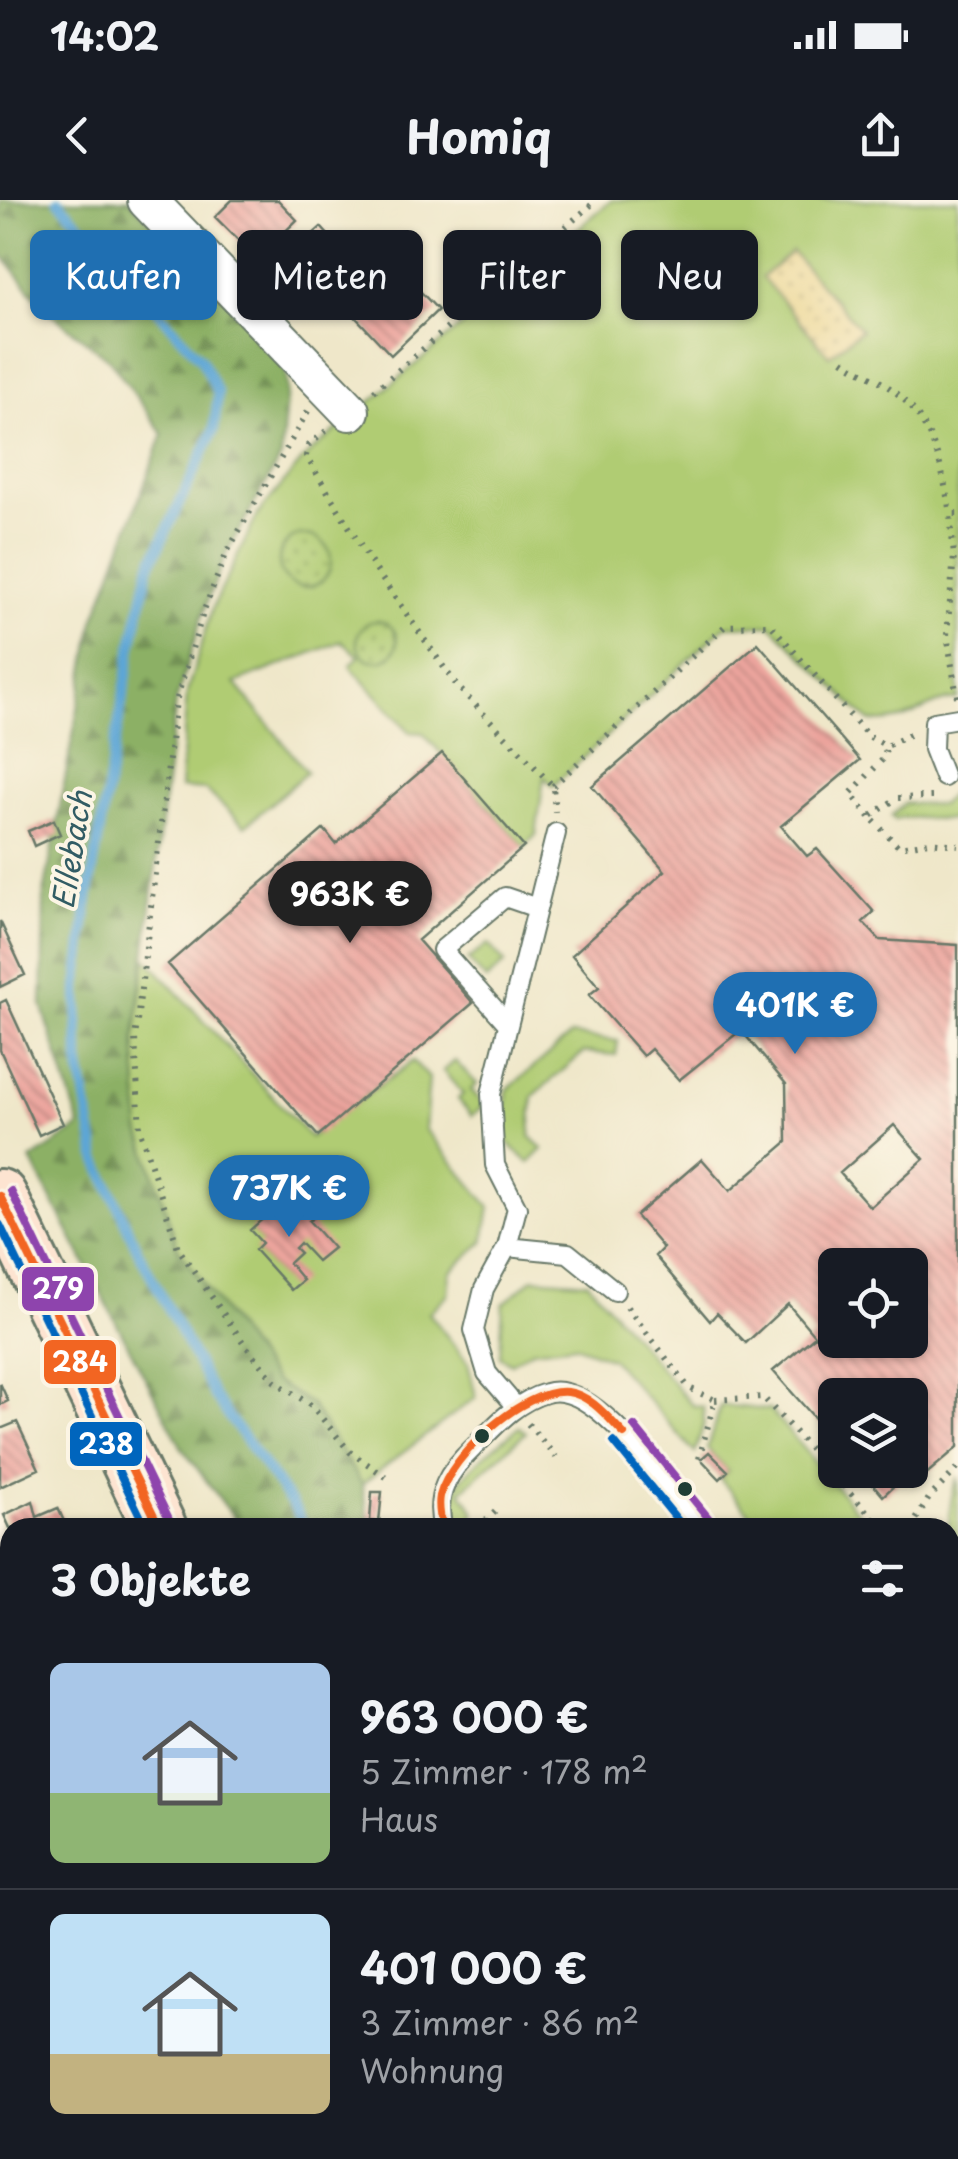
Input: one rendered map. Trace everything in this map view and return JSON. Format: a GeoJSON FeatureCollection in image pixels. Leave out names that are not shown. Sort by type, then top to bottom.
{"type":"FeatureCollection","features":[{"type":"Feature","properties":{"kind":"main road"},"geometry":{"type":"LineString","coordinates":[[0,1196],[155,1518]]}},
{"type":"Feature","properties":{"kind":"street"},"geometry":{"type":"LineString","coordinates":[[147,200],[350,411]]}},
{"type":"Feature","properties":{"kind":"lane"},"geometry":{"type":"LineString","coordinates":[[944,777],[933,749],[934,722],[958,718]]}},
{"type":"Feature","properties":{"kind":"lane"},"geometry":{"type":"LineString","coordinates":[[516,1407],[487,1374],[474,1330],[484,1289],[507,1246],[517,1208],[495,1165],[491,1094],[556,833]]}},
{"type":"Feature","properties":{"kind":"lane"},"geometry":{"type":"LineString","coordinates":[[507,1023],[442,950],[505,896],[537,908]]}},
{"type":"Feature","properties":{"kind":"lane"},"geometry":{"type":"LineString","coordinates":[[507,1246],[568,1254],[614,1291]]}},
{"type":"Feature","properties":{"kind":"lane"},"geometry":{"type":"LineString","coordinates":[[442,1518],[439,1498],[452,1468],[516,1407],[548,1392],[571,1392],[597,1407],[691,1518]]}},
{"type":"Feature","properties":{"kind":"path"},"geometry":{"type":"LineString","coordinates":[[556,833],[553,786],[458,686],[373,566],[306,456],[308,446],[598,200]]}},
{"type":"Feature","properties":{"kind":"path"},"geometry":{"type":"LineString","coordinates":[[843,360],[888,386],[917,411],[933,440],[954,514],[948,635],[957,698],[934,722],[887,746],[882,759],[851,793],[899,847],[929,842],[958,845]]}},
{"type":"Feature","properties":{"kind":"path"},"geometry":{"type":"LineString","coordinates":[[324,384],[227,552],[176,701],[135,1038],[140,1131],[178,1248],[245,1346],[274,1381],[311,1405],[350,1452],[392,1481]]}},
{"type":"Feature","properties":{"kind":"path"},"geometry":{"type":"LineString","coordinates":[[553,786],[725,626],[771,625],[868,736],[887,746]]}},
{"type":"Feature","properties":{"kind":"path"},"geometry":{"type":"LineString","coordinates":[[870,816],[897,798],[938,796],[944,777]]}},
{"type":"Feature","properties":{"kind":"path"},"geometry":{"type":"LineString","coordinates":[[614,1291],[689,1388],[715,1400],[763,1397],[873,1518]]}},
{"type":"Feature","properties":{"kind":"path"},"geometry":{"type":"LineString","coordinates":[[697,1466],[715,1400]]}},
{"type":"Feature","properties":{"kind":"path"},"geometry":{"type":"LineString","coordinates":[[516,1407],[556,1457]]}},
{"type":"Feature","properties":{"kind":"path"},"geometry":{"type":"LineString","coordinates":[[917,1518],[929,1498],[958,1468]]}},
{"type":"Feature","properties":{"kind":"path"},"geometry":{"type":"LineString","coordinates":[[489,1518],[497,1510]]}},
{"type":"Feature","properties":{"kind":"green space"},"geometry":{"type":"Polygon","coordinates":[[[0,200],[129,200],[158,230],[30,230],[30,290],[0,252],[0,200]]]}},
{"type":"Feature","properties":{"kind":"green space"},"geometry":{"type":"Polygon","coordinates":[[[612,200],[958,200],[958,699],[896,720],[869,721],[771,625],[725,626],[553,786],[544,777],[536,835],[524,847],[423,733],[410,732],[350,666],[359,656],[342,641],[235,683],[307,772],[245,826],[206,790],[180,788],[187,692],[212,609],[258,514],[306,456],[469,320],[601,320],[601,230],[576,230],[612,200]]]}},
{"type":"Feature","properties":{"kind":"green space"},"geometry":{"type":"Polygon","coordinates":[[[217,291],[237,311],[237,320],[245,320],[285,361],[287,388],[281,457],[227,552],[176,701],[135,1038],[140,1131],[178,1249],[274,1381],[311,1405],[362,1484],[368,1518],[234,1518],[182,1448],[31,1160],[80,1127],[42,1005],[44,894],[94,621],[163,434],[110,360],[59,320],[217,320],[217,291]]]}},
{"type":"Feature","properties":{"kind":"green space"},"geometry":{"type":"Polygon","coordinates":[[[305,535],[324,542],[331,561],[324,580],[305,587],[286,580],[279,561],[286,542],[305,535]]]}},
{"type":"Feature","properties":{"kind":"green space"},"geometry":{"type":"Polygon","coordinates":[[[377,621],[391,627],[397,641],[391,655],[377,661],[363,655],[357,641],[363,627],[377,621]]]}},
{"type":"Feature","properties":{"kind":"green space"},"geometry":{"type":"Polygon","coordinates":[[[958,788],[958,820],[895,820],[891,816],[905,803],[940,805],[958,788]]]}},
{"type":"Feature","properties":{"kind":"green space"},"geometry":{"type":"Polygon","coordinates":[[[488,944],[505,963],[486,980],[468,960],[488,944]]]}},
{"type":"Feature","properties":{"kind":"green space"},"geometry":{"type":"Polygon","coordinates":[[[146,958],[310,1137],[413,1061],[429,1078],[425,1129],[490,1207],[484,1241],[450,1272],[448,1294],[429,1313],[468,1363],[476,1397],[362,1484],[311,1405],[274,1381],[178,1248],[140,1131],[135,1038],[146,958]]]}},
{"type":"Feature","properties":{"kind":"green space"},"geometry":{"type":"Polygon","coordinates":[[[571,1035],[618,1041],[616,1055],[584,1052],[533,1096],[530,1136],[543,1149],[529,1163],[504,1139],[507,1090],[571,1035]]]}},
{"type":"Feature","properties":{"kind":"green space"},"geometry":{"type":"Polygon","coordinates":[[[455,1061],[477,1084],[471,1090],[485,1105],[472,1116],[458,1099],[463,1094],[443,1071],[455,1061]]]}},
{"type":"Feature","properties":{"kind":"green space"},"geometry":{"type":"Polygon","coordinates":[[[533,1278],[588,1282],[692,1405],[703,1407],[704,1424],[695,1453],[612,1359],[575,1345],[532,1350],[511,1363],[500,1356],[503,1304],[533,1278]]]}},
{"type":"Feature","properties":{"kind":"green space"},"geometry":{"type":"Polygon","coordinates":[[[721,1405],[770,1410],[818,1466],[818,1488],[837,1488],[863,1518],[753,1518],[720,1479],[728,1471],[707,1448],[721,1405]]]}},
{"type":"Feature","properties":{"kind":"green space"},"geometry":{"type":"Polygon","coordinates":[[[519,1427],[526,1432],[461,1491],[474,1510],[474,1518],[450,1518],[451,1498],[458,1484],[519,1427]]]}},
{"type":"Feature","properties":{"kind":"green space"},"geometry":{"type":"Polygon","coordinates":[[[958,1480],[958,1518],[949,1518],[958,1480]]]}},
{"type":"Feature","properties":{"kind":"sand"},"geometry":{"type":"Polygon","coordinates":[[[792,252],[861,330],[829,356],[762,277],[792,252]]]}},
{"type":"Feature","properties":{"kind":"building"},"geometry":{"type":"Polygon","coordinates":[[[232,200],[278,200],[297,220],[287,230],[237,230],[237,239],[215,217],[232,200]]]}},
{"type":"Feature","properties":{"kind":"building"},"geometry":{"type":"Polygon","coordinates":[[[423,294],[438,310],[391,355],[358,320],[423,320],[423,294]]]}},
{"type":"Feature","properties":{"kind":"building"},"geometry":{"type":"Polygon","coordinates":[[[758,643],[860,760],[781,826],[807,856],[817,849],[874,912],[863,922],[880,940],[958,945],[958,1447],[928,1473],[928,1378],[818,1378],[818,1422],[773,1371],[815,1336],[788,1304],[746,1343],[717,1313],[710,1321],[655,1256],[663,1248],[636,1216],[702,1159],[730,1191],[787,1142],[786,1084],[741,1030],[679,1080],[651,1049],[643,1056],[589,995],[599,987],[572,955],[665,871],[592,786],[758,643]],[[894,1125],[840,1173],[870,1207],[924,1159],[894,1125]]]}},
{"type":"Feature","properties":{"kind":"building"},"geometry":{"type":"Polygon","coordinates":[[[442,753],[524,847],[418,940],[473,1003],[318,1136],[168,964],[324,829],[336,844],[442,753]]]}},
{"type":"Feature","properties":{"kind":"building"},"geometry":{"type":"Polygon","coordinates":[[[54,820],[60,834],[34,846],[28,831],[54,820]]]}},
{"type":"Feature","properties":{"kind":"building"},"geometry":{"type":"Polygon","coordinates":[[[0,921],[25,975],[0,987],[0,921]]]}},
{"type":"Feature","properties":{"kind":"building"},"geometry":{"type":"Polygon","coordinates":[[[6,1000],[63,1124],[39,1135],[0,1050],[0,1003],[6,1000]]]}},
{"type":"Feature","properties":{"kind":"building"},"geometry":{"type":"Polygon","coordinates":[[[297,1198],[314,1217],[309,1221],[333,1248],[317,1261],[300,1243],[295,1248],[300,1253],[289,1263],[303,1280],[291,1290],[255,1250],[262,1243],[250,1230],[274,1209],[279,1214],[297,1198]]]}},
{"type":"Feature","properties":{"kind":"building"},"geometry":{"type":"Polygon","coordinates":[[[0,1383],[8,1401],[0,1405],[0,1383]]]}},
{"type":"Feature","properties":{"kind":"building"},"geometry":{"type":"Polygon","coordinates":[[[17,1422],[39,1469],[0,1487],[0,1429],[17,1422]]]}},
{"type":"Feature","properties":{"kind":"building"},"geometry":{"type":"Polygon","coordinates":[[[709,1452],[728,1471],[720,1479],[701,1459],[709,1452]]]}},
{"type":"Feature","properties":{"kind":"building"},"geometry":{"type":"Polygon","coordinates":[[[372,1492],[382,1492],[379,1518],[370,1518],[372,1492]]]}},
{"type":"Feature","properties":{"kind":"building"},"geometry":{"type":"Polygon","coordinates":[[[33,1501],[37,1517],[58,1508],[62,1518],[5,1518],[4,1515],[33,1501]]]}},
{"type":"Feature","properties":{"kind":"waterway","name":"Ellebach"},"geometry":{"type":"LineString","coordinates":[[58,200],[201,359],[218,393],[214,430],[149,568],[132,646],[88,899],[78,988],[79,1061],[97,1159],[137,1249],[215,1398],[300,1518]]}},
{"type":"Feature","properties":{"kind":"transit line","name":"279"},"geometry":{"type":"LineString","coordinates":[[11,1191],[169,1518]]}},
{"type":"Feature","properties":{"kind":"transit line","name":"284"},"geometry":{"type":"LineString","coordinates":[[0,1196],[155,1518]]}},
{"type":"Feature","properties":{"kind":"transit line","name":"238"},"geometry":{"type":"LineString","coordinates":[[0,1225],[141,1518]]}},
{"type":"Feature","properties":{"kind":"transit line","name":"284"},"geometry":{"type":"LineString","coordinates":[[441,1518],[440,1496],[458,1462],[491,1427],[531,1401],[550,1393],[576,1394],[599,1408],[624,1434]]}},
{"type":"Feature","properties":{"kind":"transit line","name":"279"},"geometry":{"type":"LineString","coordinates":[[634,1426],[708,1518]]}},
{"type":"Feature","properties":{"kind":"transit line","name":"238"},"geometry":{"type":"LineString","coordinates":[[614,1442],[676,1518]]}}]}
